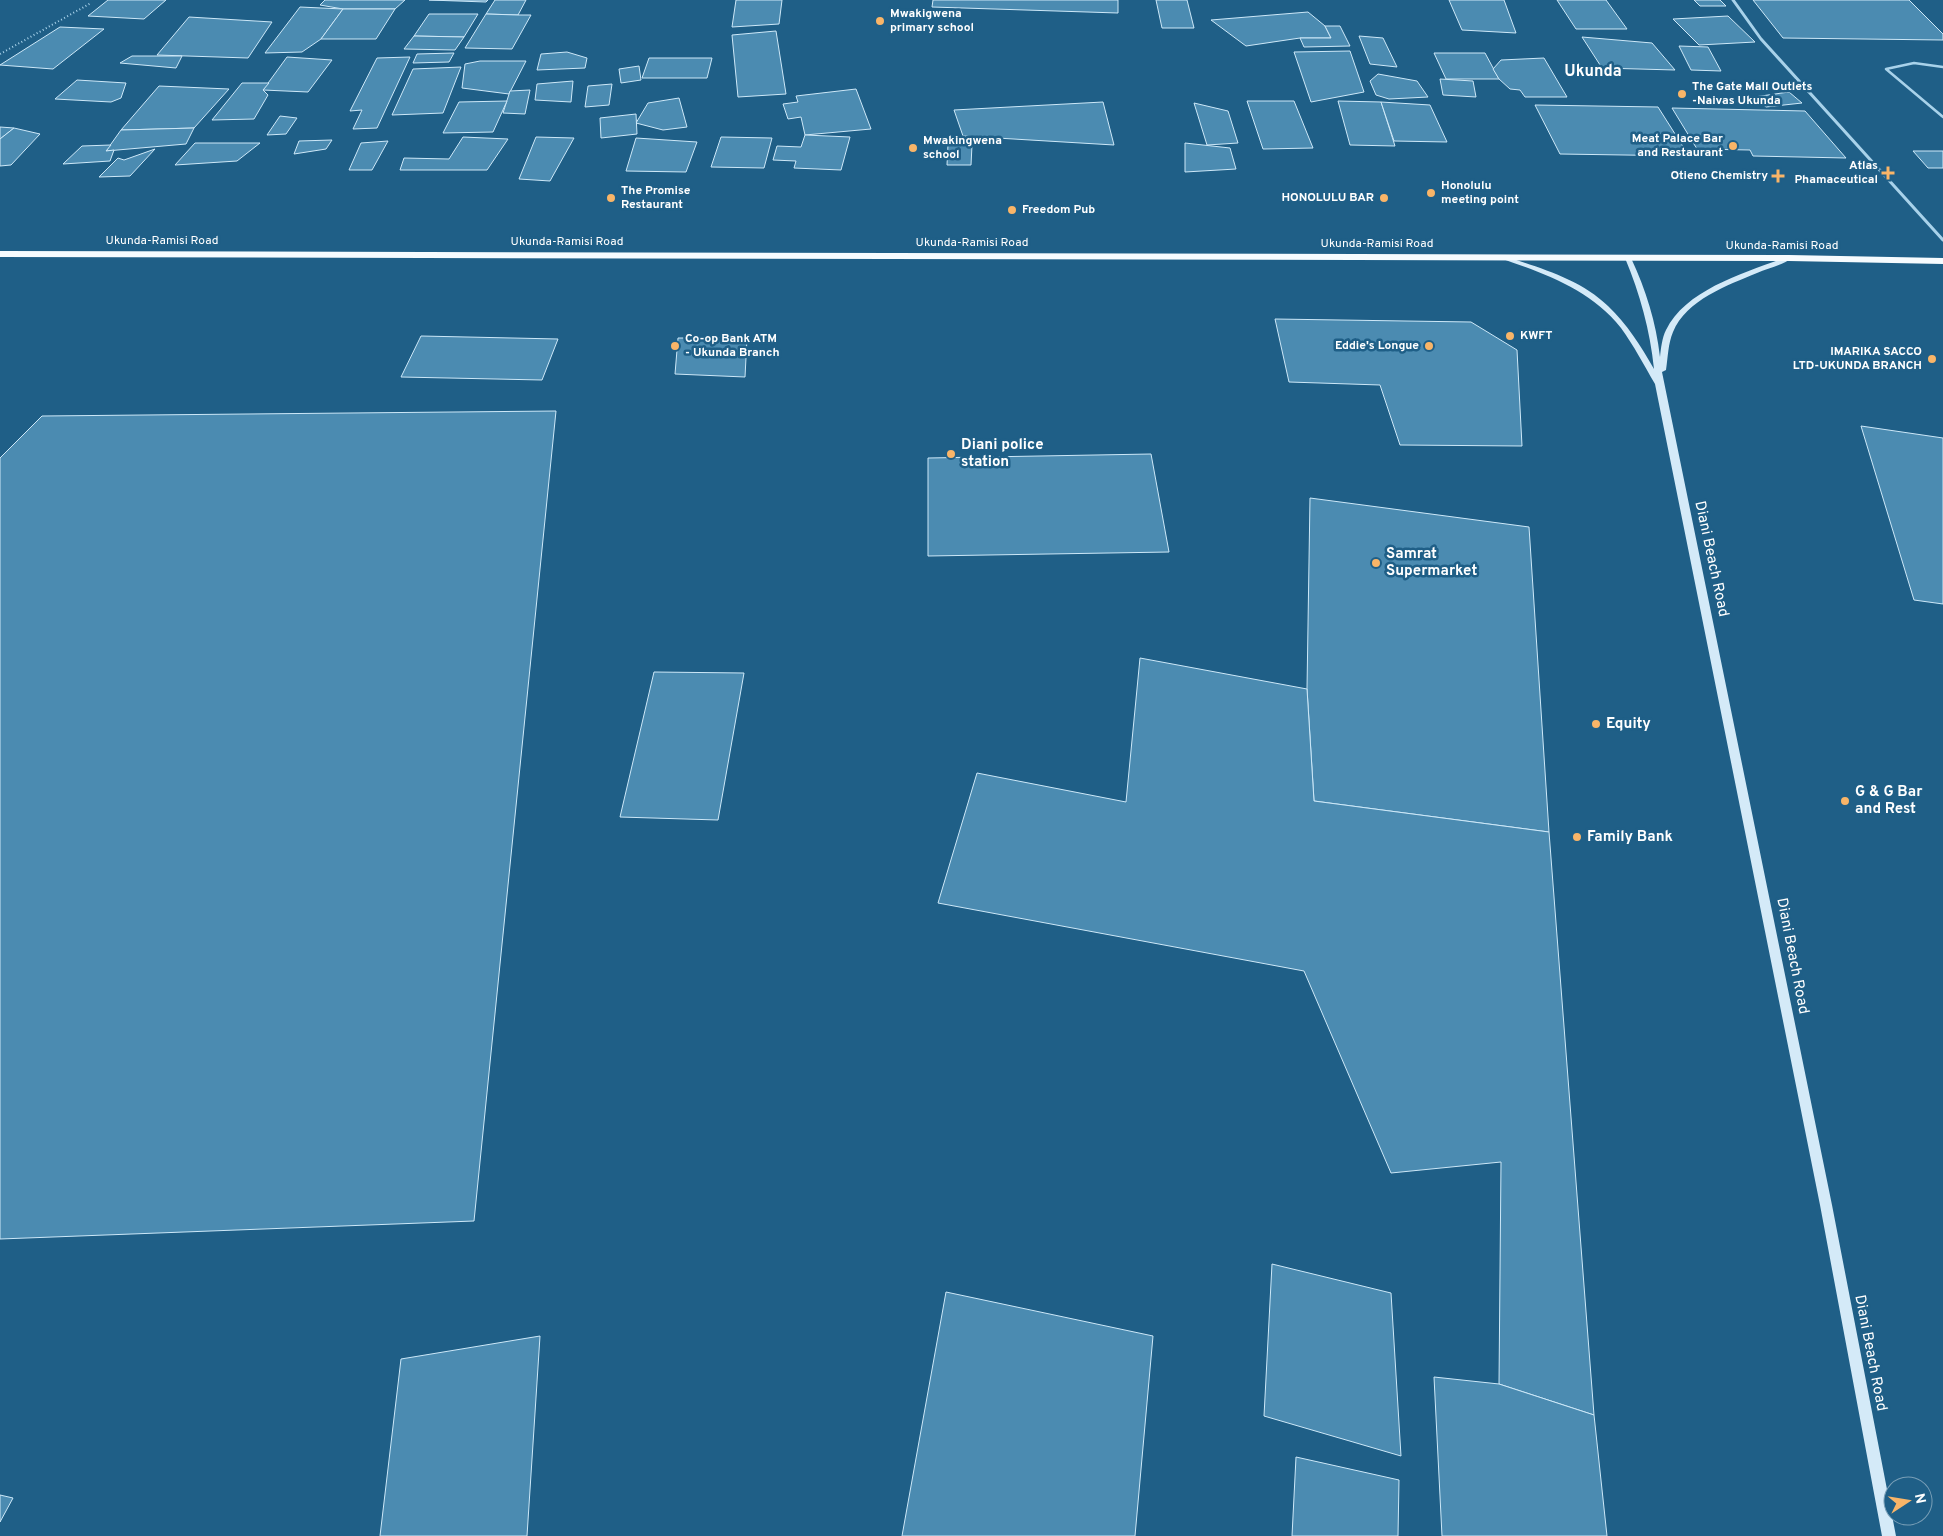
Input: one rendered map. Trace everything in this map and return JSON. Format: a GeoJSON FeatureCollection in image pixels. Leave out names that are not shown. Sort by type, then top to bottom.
{"type":"FeatureCollection","features":[{"type":"Feature","properties":{"kind":"highway","name":"Ukunda-Ramisi Road"},"geometry":{"type":"LineString","coordinates":[[0,254],[1789,258],[1943,261]]}},
{"type":"Feature","properties":{"kind":"main road"},"geometry":{"type":"LineString","coordinates":[[1502,257],[1556,277],[1590,294],[1625,329],[1659,383]]}},
{"type":"Feature","properties":{"kind":"main road","name":"Diani Beach Road"},"geometry":{"type":"LineString","coordinates":[[1628,258],[1641,285],[1653,329],[1659,383],[1822,1185],[1889,1536]]}},
{"type":"Feature","properties":{"kind":"main road"},"geometry":{"type":"LineString","coordinates":[[1659,383],[1670,329],[1682,312],[1704,296],[1789,258]]}},
{"type":"Feature","properties":{"kind":"street"},"geometry":{"type":"LineString","coordinates":[[1733,0],[1761,39],[1943,240]]}},
{"type":"Feature","properties":{"kind":"lane"},"geometry":{"type":"LineString","coordinates":[[1943,67],[1931,63],[1898,64],[1886,69],[1943,117]]}},
{"type":"Feature","properties":{"kind":"path"},"geometry":{"type":"LineString","coordinates":[[0,54],[91,3]]}},
{"type":"Feature","properties":{"kind":"building"},"geometry":{"type":"Polygon","coordinates":[[[108,0],[166,0],[144,19],[88,16],[108,0]]]}},
{"type":"Feature","properties":{"kind":"building"},"geometry":{"type":"Polygon","coordinates":[[[325,0],[405,0],[395,9],[343,9],[320,5],[325,0]]]}},
{"type":"Feature","properties":{"kind":"building"},"geometry":{"type":"Polygon","coordinates":[[[429,0],[488,0],[486,2],[429,0]]]}},
{"type":"Feature","properties":{"kind":"building"},"geometry":{"type":"Polygon","coordinates":[[[495,0],[526,0],[518,15],[486,14],[495,0]]]}},
{"type":"Feature","properties":{"kind":"building"},"geometry":{"type":"Polygon","coordinates":[[[736,0],[782,0],[779,24],[732,27],[736,0]]]}},
{"type":"Feature","properties":{"kind":"building"},"geometry":{"type":"Polygon","coordinates":[[[933,0],[1118,0],[1118,13],[932,7],[933,0]]]}},
{"type":"Feature","properties":{"kind":"building"},"geometry":{"type":"Polygon","coordinates":[[[1156,0],[1187,0],[1194,28],[1162,28],[1156,0]]]}},
{"type":"Feature","properties":{"kind":"building"},"geometry":{"type":"Polygon","coordinates":[[[1449,0],[1504,0],[1516,33],[1462,30],[1449,0]]]}},
{"type":"Feature","properties":{"kind":"building"},"geometry":{"type":"Polygon","coordinates":[[[1557,0],[1606,0],[1627,29],[1576,29],[1557,0]]]}},
{"type":"Feature","properties":{"kind":"building"},"geometry":{"type":"Polygon","coordinates":[[[1694,0],[1720,0],[1726,6],[1700,6],[1694,0]]]}},
{"type":"Feature","properties":{"kind":"building"},"geometry":{"type":"Polygon","coordinates":[[[1753,0],[1909,0],[1943,34],[1943,40],[1783,38],[1753,0]]]}},
{"type":"Feature","properties":{"kind":"building"},"geometry":{"type":"Polygon","coordinates":[[[300,7],[343,9],[321,39],[302,52],[265,53],[300,7]]]}},
{"type":"Feature","properties":{"kind":"building"},"geometry":{"type":"Polygon","coordinates":[[[343,9],[395,9],[376,39],[321,39],[343,9]]]}},
{"type":"Feature","properties":{"kind":"building"},"geometry":{"type":"Polygon","coordinates":[[[1308,12],[1325,26],[1331,38],[1300,38],[1246,46],[1211,20],[1308,12]]]}},
{"type":"Feature","properties":{"kind":"building"},"geometry":{"type":"Polygon","coordinates":[[[429,14],[478,14],[464,37],[414,36],[429,14]]]}},
{"type":"Feature","properties":{"kind":"building"},"geometry":{"type":"Polygon","coordinates":[[[486,14],[531,15],[512,49],[465,48],[486,14]]]}},
{"type":"Feature","properties":{"kind":"building"},"geometry":{"type":"Polygon","coordinates":[[[1728,16],[1755,42],[1699,45],[1673,19],[1728,16]]]}},
{"type":"Feature","properties":{"kind":"building"},"geometry":{"type":"Polygon","coordinates":[[[189,17],[272,22],[248,58],[157,55],[189,17]]]}},
{"type":"Feature","properties":{"kind":"building"},"geometry":{"type":"Polygon","coordinates":[[[1325,26],[1340,26],[1350,46],[1304,47],[1300,38],[1331,38],[1325,26]]]}},
{"type":"Feature","properties":{"kind":"building"},"geometry":{"type":"Polygon","coordinates":[[[60,27],[104,29],[53,69],[0,65],[60,27]]]}},
{"type":"Feature","properties":{"kind":"building"},"geometry":{"type":"Polygon","coordinates":[[[776,31],[786,94],[738,97],[732,35],[776,31]]]}},
{"type":"Feature","properties":{"kind":"building"},"geometry":{"type":"Polygon","coordinates":[[[414,36],[464,37],[455,50],[404,49],[414,36]]]}},
{"type":"Feature","properties":{"kind":"building"},"geometry":{"type":"Polygon","coordinates":[[[1359,36],[1383,38],[1397,67],[1370,64],[1359,36]]]}},
{"type":"Feature","properties":{"kind":"building"},"geometry":{"type":"Polygon","coordinates":[[[1582,37],[1652,43],[1675,70],[1602,68],[1582,37]]]}},
{"type":"Feature","properties":{"kind":"building"},"geometry":{"type":"Polygon","coordinates":[[[1679,46],[1708,47],[1721,71],[1691,70],[1679,46]]]}},
{"type":"Feature","properties":{"kind":"building"},"geometry":{"type":"Polygon","coordinates":[[[1350,51],[1364,92],[1311,102],[1294,52],[1350,51]]]}},
{"type":"Feature","properties":{"kind":"building"},"geometry":{"type":"Polygon","coordinates":[[[567,52],[587,58],[585,68],[537,70],[541,54],[567,52]]]}},
{"type":"Feature","properties":{"kind":"building"},"geometry":{"type":"Polygon","coordinates":[[[454,53],[449,62],[413,63],[417,54],[454,53]]]}},
{"type":"Feature","properties":{"kind":"building"},"geometry":{"type":"Polygon","coordinates":[[[1434,53],[1485,53],[1499,79],[1446,79],[1434,53]]]}},
{"type":"Feature","properties":{"kind":"building"},"geometry":{"type":"Polygon","coordinates":[[[132,56],[182,56],[176,68],[120,63],[132,56]]]}},
{"type":"Feature","properties":{"kind":"building"},"geometry":{"type":"Polygon","coordinates":[[[287,57],[332,60],[308,92],[263,90],[287,57]]]}},
{"type":"Feature","properties":{"kind":"building"},"geometry":{"type":"Polygon","coordinates":[[[410,57],[377,128],[353,129],[362,110],[350,111],[377,58],[410,57]]]}},
{"type":"Feature","properties":{"kind":"building"},"geometry":{"type":"Polygon","coordinates":[[[649,58],[712,58],[707,78],[642,78],[649,58]]]}},
{"type":"Feature","properties":{"kind":"building"},"geometry":{"type":"Polygon","coordinates":[[[1544,58],[1567,97],[1525,97],[1520,90],[1510,89],[1499,79],[1493,69],[1501,60],[1544,58]]]}},
{"type":"Feature","properties":{"kind":"building"},"geometry":{"type":"Polygon","coordinates":[[[480,61],[526,61],[509,94],[462,88],[465,64],[480,61]]]}},
{"type":"Feature","properties":{"kind":"building"},"geometry":{"type":"Polygon","coordinates":[[[639,66],[641,80],[621,83],[619,69],[639,66]]]}},
{"type":"Feature","properties":{"kind":"building"},"geometry":{"type":"Polygon","coordinates":[[[461,67],[443,113],[392,115],[413,69],[461,67]]]}},
{"type":"Feature","properties":{"kind":"building"},"geometry":{"type":"Polygon","coordinates":[[[1378,74],[1417,81],[1428,97],[1389,99],[1376,95],[1370,81],[1378,74]]]}},
{"type":"Feature","properties":{"kind":"building"},"geometry":{"type":"Polygon","coordinates":[[[1440,79],[1473,81],[1476,97],[1443,95],[1440,79]]]}},
{"type":"Feature","properties":{"kind":"building"},"geometry":{"type":"Polygon","coordinates":[[[77,80],[126,83],[121,98],[111,102],[55,99],[77,80]]]}},
{"type":"Feature","properties":{"kind":"building"},"geometry":{"type":"Polygon","coordinates":[[[573,81],[571,102],[535,100],[537,84],[573,81]]]}},
{"type":"Feature","properties":{"kind":"building"},"geometry":{"type":"Polygon","coordinates":[[[242,83],[269,83],[263,90],[268,95],[254,119],[212,120],[242,83]]]}},
{"type":"Feature","properties":{"kind":"building"},"geometry":{"type":"Polygon","coordinates":[[[612,84],[609,105],[585,107],[588,86],[612,84]]]}},
{"type":"Feature","properties":{"kind":"building"},"geometry":{"type":"Polygon","coordinates":[[[159,86],[229,89],[194,128],[121,130],[159,86]]]}},
{"type":"Feature","properties":{"kind":"building"},"geometry":{"type":"Polygon","coordinates":[[[856,89],[871,129],[805,135],[801,117],[788,119],[783,104],[798,102],[796,96],[856,89]]]}},
{"type":"Feature","properties":{"kind":"building"},"geometry":{"type":"Polygon","coordinates":[[[530,90],[525,114],[503,113],[510,91],[530,90]]]}},
{"type":"Feature","properties":{"kind":"building"},"geometry":{"type":"Polygon","coordinates":[[[1789,92],[1802,103],[1766,107],[1754,97],[1789,92]]]}},
{"type":"Feature","properties":{"kind":"building"},"geometry":{"type":"Polygon","coordinates":[[[679,98],[687,127],[663,130],[636,123],[648,103],[679,98]]]}},
{"type":"Feature","properties":{"kind":"building"},"geometry":{"type":"Polygon","coordinates":[[[507,101],[493,132],[443,133],[459,102],[507,101]]]}},
{"type":"Feature","properties":{"kind":"building"},"geometry":{"type":"Polygon","coordinates":[[[1247,101],[1294,101],[1313,148],[1263,149],[1247,101]]]}},
{"type":"Feature","properties":{"kind":"building"},"geometry":{"type":"Polygon","coordinates":[[[1338,101],[1381,102],[1395,146],[1350,145],[1338,101]]]}},
{"type":"Feature","properties":{"kind":"building"},"geometry":{"type":"Polygon","coordinates":[[[1103,102],[1114,145],[963,136],[954,110],[1103,102]]]}},
{"type":"Feature","properties":{"kind":"building"},"geometry":{"type":"Polygon","coordinates":[[[1381,102],[1430,105],[1447,142],[1394,141],[1381,102]]]}},
{"type":"Feature","properties":{"kind":"building"},"geometry":{"type":"Polygon","coordinates":[[[1194,103],[1228,111],[1238,143],[1207,145],[1194,103]]]}},
{"type":"Feature","properties":{"kind":"building"},"geometry":{"type":"Polygon","coordinates":[[[1535,105],[1658,107],[1689,156],[1560,154],[1535,105]]]}},
{"type":"Feature","properties":{"kind":"building"},"geometry":{"type":"Polygon","coordinates":[[[1672,108],[1805,111],[1846,158],[1753,156],[1750,150],[1697,149],[1672,108]]]}},
{"type":"Feature","properties":{"kind":"building"},"geometry":{"type":"Polygon","coordinates":[[[636,114],[637,134],[601,138],[600,118],[636,114]]]}},
{"type":"Feature","properties":{"kind":"building"},"geometry":{"type":"Polygon","coordinates":[[[280,116],[297,118],[286,134],[267,135],[280,116]]]}},
{"type":"Feature","properties":{"kind":"building"},"geometry":{"type":"Polygon","coordinates":[[[0,127],[14,128],[0,139],[0,127]]]}},
{"type":"Feature","properties":{"kind":"building"},"geometry":{"type":"Polygon","coordinates":[[[14,128],[40,134],[11,165],[0,166],[0,139],[14,128]]]}},
{"type":"Feature","properties":{"kind":"building"},"geometry":{"type":"Polygon","coordinates":[[[194,128],[186,144],[106,151],[121,130],[194,128]]]}},
{"type":"Feature","properties":{"kind":"building"},"geometry":{"type":"Polygon","coordinates":[[[805,135],[850,137],[841,170],[794,168],[796,161],[773,160],[777,146],[801,147],[805,135]]]}},
{"type":"Feature","properties":{"kind":"building"},"geometry":{"type":"Polygon","coordinates":[[[463,137],[508,139],[487,170],[400,170],[404,158],[449,159],[463,137]]]}},
{"type":"Feature","properties":{"kind":"building"},"geometry":{"type":"Polygon","coordinates":[[[536,137],[574,138],[550,181],[519,179],[536,137]]]}},
{"type":"Feature","properties":{"kind":"building"},"geometry":{"type":"Polygon","coordinates":[[[721,137],[772,138],[764,168],[711,167],[721,137]]]}},
{"type":"Feature","properties":{"kind":"building"},"geometry":{"type":"Polygon","coordinates":[[[636,138],[697,142],[686,172],[626,171],[636,138]]]}},
{"type":"Feature","properties":{"kind":"building"},"geometry":{"type":"Polygon","coordinates":[[[332,140],[326,149],[294,154],[299,141],[332,140]]]}},
{"type":"Feature","properties":{"kind":"building"},"geometry":{"type":"Polygon","coordinates":[[[388,141],[372,170],[349,170],[361,143],[388,141]]]}},
{"type":"Feature","properties":{"kind":"building"},"geometry":{"type":"Polygon","coordinates":[[[195,143],[260,143],[237,161],[175,165],[195,143]]]}},
{"type":"Feature","properties":{"kind":"building"},"geometry":{"type":"Polygon","coordinates":[[[1185,143],[1230,148],[1236,169],[1185,172],[1185,143]]]}},
{"type":"Feature","properties":{"kind":"building"},"geometry":{"type":"Polygon","coordinates":[[[948,144],[972,145],[971,165],[947,165],[948,144]]]}},
{"type":"Feature","properties":{"kind":"building"},"geometry":{"type":"Polygon","coordinates":[[[111,145],[106,151],[114,150],[110,161],[63,164],[82,146],[111,145]]]}},
{"type":"Feature","properties":{"kind":"building"},"geometry":{"type":"Polygon","coordinates":[[[155,149],[130,176],[99,177],[118,158],[124,160],[155,149]]]}},
{"type":"Feature","properties":{"kind":"building"},"geometry":{"type":"Polygon","coordinates":[[[1913,151],[1943,151],[1943,168],[1928,168],[1913,151]]]}},
{"type":"Feature","properties":{"kind":"building"},"geometry":{"type":"Polygon","coordinates":[[[1275,319],[1471,322],[1517,350],[1522,446],[1400,445],[1380,385],[1289,382],[1275,319]]]}},
{"type":"Feature","properties":{"kind":"building"},"geometry":{"type":"Polygon","coordinates":[[[421,336],[558,339],[542,380],[401,377],[421,336]]]}},
{"type":"Feature","properties":{"kind":"building"},"geometry":{"type":"Polygon","coordinates":[[[678,338],[747,338],[745,377],[675,374],[678,338]]]}},
{"type":"Feature","properties":{"kind":"building"},"geometry":{"type":"Polygon","coordinates":[[[556,411],[474,1221],[0,1239],[0,458],[42,416],[556,411]]]}},
{"type":"Feature","properties":{"kind":"building"},"geometry":{"type":"Polygon","coordinates":[[[1861,426],[1943,438],[1943,604],[1914,600],[1861,426]]]}},
{"type":"Feature","properties":{"kind":"building"},"geometry":{"type":"Polygon","coordinates":[[[1151,454],[1169,552],[928,556],[928,458],[1151,454]]]}},
{"type":"Feature","properties":{"kind":"building"},"geometry":{"type":"Polygon","coordinates":[[[1310,498],[1529,527],[1549,832],[1314,801],[1307,689],[1310,498]]]}},
{"type":"Feature","properties":{"kind":"building"},"geometry":{"type":"Polygon","coordinates":[[[1140,658],[1307,689],[1314,801],[1549,832],[1594,1415],[1499,1384],[1501,1162],[1391,1173],[1304,971],[938,903],[977,773],[1126,802],[1140,658]]]}},
{"type":"Feature","properties":{"kind":"building"},"geometry":{"type":"Polygon","coordinates":[[[654,672],[744,673],[718,820],[620,817],[654,672]]]}},
{"type":"Feature","properties":{"kind":"building"},"geometry":{"type":"Polygon","coordinates":[[[1272,1264],[1391,1293],[1401,1456],[1264,1416],[1272,1264]]]}},
{"type":"Feature","properties":{"kind":"building"},"geometry":{"type":"Polygon","coordinates":[[[946,1292],[1153,1336],[1135,1536],[902,1536],[946,1292]]]}},
{"type":"Feature","properties":{"kind":"building"},"geometry":{"type":"Polygon","coordinates":[[[540,1336],[527,1536],[380,1536],[401,1359],[540,1336]]]}},
{"type":"Feature","properties":{"kind":"building"},"geometry":{"type":"Polygon","coordinates":[[[1434,1377],[1499,1384],[1594,1415],[1607,1536],[1442,1536],[1434,1377]]]}},
{"type":"Feature","properties":{"kind":"building"},"geometry":{"type":"Polygon","coordinates":[[[1296,1457],[1399,1480],[1398,1536],[1292,1536],[1296,1457]]]}},
{"type":"Feature","properties":{"kind":"building"},"geometry":{"type":"Polygon","coordinates":[[[0,1495],[13,1498],[0,1522],[0,1495]]]}},
{"type":"Feature","properties":{"kind":"place","name":"Mwakigwena primary school"},"geometry":{"type":"Point","coordinates":[880,21]}},
{"type":"Feature","properties":{"kind":"place","name":"The Gate Mall Outlets -Naivas Ukunda"},"geometry":{"type":"Point","coordinates":[1682,94]}},
{"type":"Feature","properties":{"kind":"place","name":"Meat Palace Bar and Restaurant"},"geometry":{"type":"Point","coordinates":[1733,146]}},
{"type":"Feature","properties":{"kind":"place","name":"Mwakingwena school"},"geometry":{"type":"Point","coordinates":[913,148]}},
{"type":"Feature","properties":{"kind":"place","name":"Atlas Phamaceutical"},"geometry":{"type":"Point","coordinates":[1888,173]}},
{"type":"Feature","properties":{"kind":"place","name":"Otieno Chemistry"},"geometry":{"type":"Point","coordinates":[1778,176]}},
{"type":"Feature","properties":{"kind":"place","name":"Honolulu meeting point"},"geometry":{"type":"Point","coordinates":[1431,193]}},
{"type":"Feature","properties":{"kind":"place","name":"The Promise Restaurant"},"geometry":{"type":"Point","coordinates":[611,198]}},
{"type":"Feature","properties":{"kind":"place","name":"HONOLULU BAR"},"geometry":{"type":"Point","coordinates":[1384,198]}},
{"type":"Feature","properties":{"kind":"place","name":"Freedom Pub"},"geometry":{"type":"Point","coordinates":[1012,210]}},
{"type":"Feature","properties":{"kind":"place","name":"KWFT"},"geometry":{"type":"Point","coordinates":[1510,336]}},
{"type":"Feature","properties":{"kind":"place","name":"Co-op Bank ATM - Ukunda Branch"},"geometry":{"type":"Point","coordinates":[675,346]}},
{"type":"Feature","properties":{"kind":"place","name":"Eddie's Longue"},"geometry":{"type":"Point","coordinates":[1429,346]}},
{"type":"Feature","properties":{"kind":"place","name":"IMARIKA SACCO LTD-UKUNDA BRANCH"},"geometry":{"type":"Point","coordinates":[1932,359]}},
{"type":"Feature","properties":{"kind":"place","name":"Diani police station"},"geometry":{"type":"Point","coordinates":[951,454]}},
{"type":"Feature","properties":{"kind":"place","name":"Samrat Supermarket"},"geometry":{"type":"Point","coordinates":[1376,563]}},
{"type":"Feature","properties":{"kind":"place","name":"Equity"},"geometry":{"type":"Point","coordinates":[1596,724]}},
{"type":"Feature","properties":{"kind":"place","name":"G & G Bar and Rest"},"geometry":{"type":"Point","coordinates":[1845,801]}},
{"type":"Feature","properties":{"kind":"place","name":"Family Bank"},"geometry":{"type":"Point","coordinates":[1577,837]}},
{"type":"Feature","properties":{"kind":"district","name":"Ukunda"},"geometry":{"type":"Point","coordinates":[1593,72]}}]}
